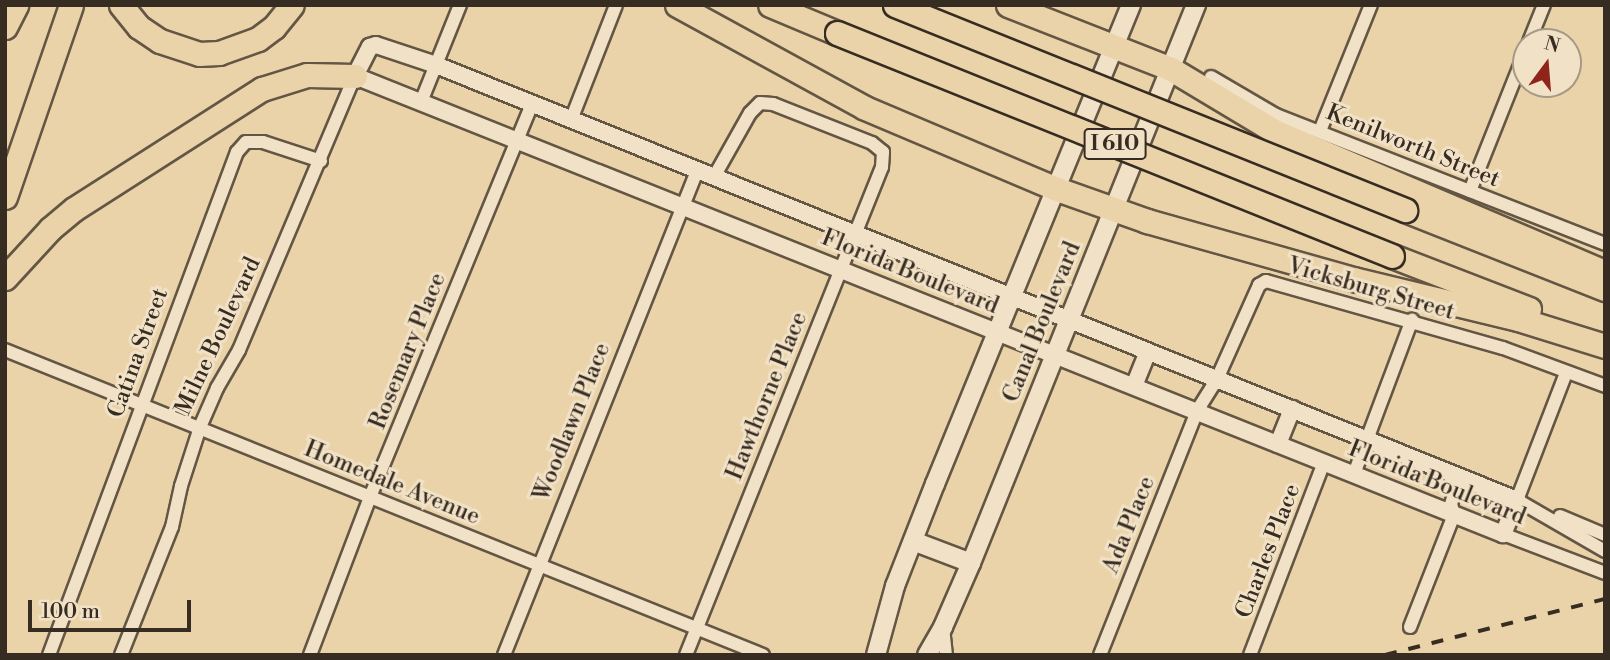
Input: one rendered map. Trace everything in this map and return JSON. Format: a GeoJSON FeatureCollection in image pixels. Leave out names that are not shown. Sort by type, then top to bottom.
{"type":"FeatureCollection","features":[{"type":"Feature","properties":{"kind":"highway"},"geometry":{"type":"LineString","coordinates":[[5,27],[16,5]]}},
{"type":"Feature","properties":{"kind":"highway"},"geometry":{"type":"LineString","coordinates":[[121,5],[139,27],[179,49],[219,53],[258,40],[274,27],[292,5]]}},
{"type":"Feature","properties":{"kind":"highway"},"geometry":{"type":"LineString","coordinates":[[677,5],[865,108],[1055,188],[1115,210],[1328,272],[1518,319],[1605,346]]}},
{"type":"Feature","properties":{"kind":"highway","name":"I 610"},"geometry":{"type":"LineString","coordinates":[[895,5],[1605,289]]}},
{"type":"Feature","properties":{"kind":"highway"},"geometry":{"type":"LineString","coordinates":[[1008,5],[1114,49],[1171,69],[1274,131],[1605,271]]}},
{"type":"Feature","properties":{"kind":"highway"},"geometry":{"type":"LineString","coordinates":[[5,197],[70,6]]}},
{"type":"Feature","properties":{"kind":"highway","name":"I 610"},"geometry":{"type":"LineString","coordinates":[[773,7],[1392,256],[1605,338]]}},
{"type":"Feature","properties":{"kind":"highway"},"geometry":{"type":"LineString","coordinates":[[5,278],[50,229],[74,209],[262,89],[307,75],[355,76]]}},
{"type":"Feature","properties":{"kind":"main road","name":"Canal Boulevard"},"geometry":{"type":"LineString","coordinates":[[876,655],[895,586],[1131,5]]}},
{"type":"Feature","properties":{"kind":"main road","name":"Canal Boulevard"},"geometry":{"type":"LineString","coordinates":[[927,655],[943,627],[971,563],[1196,5]]}},
{"type":"Feature","properties":{"kind":"main road"},"geometry":{"type":"LineString","coordinates":[[913,541],[971,563]]}},
{"type":"Feature","properties":{"kind":"street"},"geometry":{"type":"LineString","coordinates":[[421,102],[460,5]]}},
{"type":"Feature","properties":{"kind":"street"},"geometry":{"type":"LineString","coordinates":[[570,120],[616,5]]}},
{"type":"Feature","properties":{"kind":"street"},"geometry":{"type":"LineString","coordinates":[[1320,131],[1371,5]]}},
{"type":"Feature","properties":{"kind":"street"},"geometry":{"type":"LineString","coordinates":[[1535,28],[1544,5]]}},
{"type":"Feature","properties":{"kind":"street","name":"Florida Boulevard"},"geometry":{"type":"LineString","coordinates":[[376,44],[436,65],[1605,535]]}},
{"type":"Feature","properties":{"kind":"street","name":"Milne Boulevard"},"geometry":{"type":"LineString","coordinates":[[121,655],[172,527],[183,477],[200,427],[217,388],[239,350],[355,76],[370,47],[376,44]]}},
{"type":"Feature","properties":{"kind":"street","name":"Florida Boulevard"},"geometry":{"type":"LineString","coordinates":[[355,76],[1605,573]]}},
{"type":"Feature","properties":{"kind":"street","name":"Kenilworth Street"},"geometry":{"type":"LineString","coordinates":[[1211,77],[1276,115],[1605,244]]}},
{"type":"Feature","properties":{"kind":"street"},"geometry":{"type":"LineString","coordinates":[[1469,191],[1512,85]]}},
{"type":"Feature","properties":{"kind":"street","name":"Hawthorne Place"},"geometry":{"type":"LineString","coordinates":[[685,655],[882,167],[883,152],[872,143],[773,104],[760,103],[750,113],[714,177]]}},
{"type":"Feature","properties":{"kind":"street","name":"Rosemary Place"},"geometry":{"type":"LineString","coordinates":[[310,655],[370,497],[532,104]]}},
{"type":"Feature","properties":{"kind":"street","name":"Catina Street"},"geometry":{"type":"LineString","coordinates":[[49,655],[229,168],[241,145],[254,141],[277,144],[321,161]]}},
{"type":"Feature","properties":{"kind":"street","name":"Woodlawn Place"},"geometry":{"type":"LineString","coordinates":[[504,655],[697,170]]}},
{"type":"Feature","properties":{"kind":"street","name":"Vicksburg Street"},"geometry":{"type":"LineString","coordinates":[[1197,411],[1217,379],[1259,285],[1266,281],[1412,320],[1503,348],[1605,386]]}},
{"type":"Feature","properties":{"kind":"street"},"geometry":{"type":"LineString","coordinates":[[1354,474],[1412,320]]}},
{"type":"Feature","properties":{"kind":"street","name":"Homedale Avenue"},"geometry":{"type":"LineString","coordinates":[[5,350],[763,655]]}},
{"type":"Feature","properties":{"kind":"street"},"geometry":{"type":"LineString","coordinates":[[1134,386],[1148,352]]}},
{"type":"Feature","properties":{"kind":"street"},"geometry":{"type":"LineString","coordinates":[[1503,534],[1566,373]]}},
{"type":"Feature","properties":{"kind":"street"},"geometry":{"type":"LineString","coordinates":[[1279,444],[1292,409]]}},
{"type":"Feature","properties":{"kind":"street","name":"Ada Place"},"geometry":{"type":"LineString","coordinates":[[1100,655],[1197,411]]}},
{"type":"Feature","properties":{"kind":"street","name":"Charles Place"},"geometry":{"type":"LineString","coordinates":[[1250,655],[1324,462]]}},
{"type":"Feature","properties":{"kind":"street"},"geometry":{"type":"LineString","coordinates":[[1410,627],[1454,515],[1451,504],[1460,477]]}},
{"type":"Feature","properties":{"kind":"street","name":"Florida Boulevard"},"geometry":{"type":"LineString","coordinates":[[1517,499],[1605,551]]}},
{"type":"Feature","properties":{"kind":"street"},"geometry":{"type":"LineString","coordinates":[[943,627],[946,655]]}},
{"type":"Feature","properties":{"kind":"railway"},"geometry":{"type":"LineString","coordinates":[[1385,655],[1605,599]]}}]}
